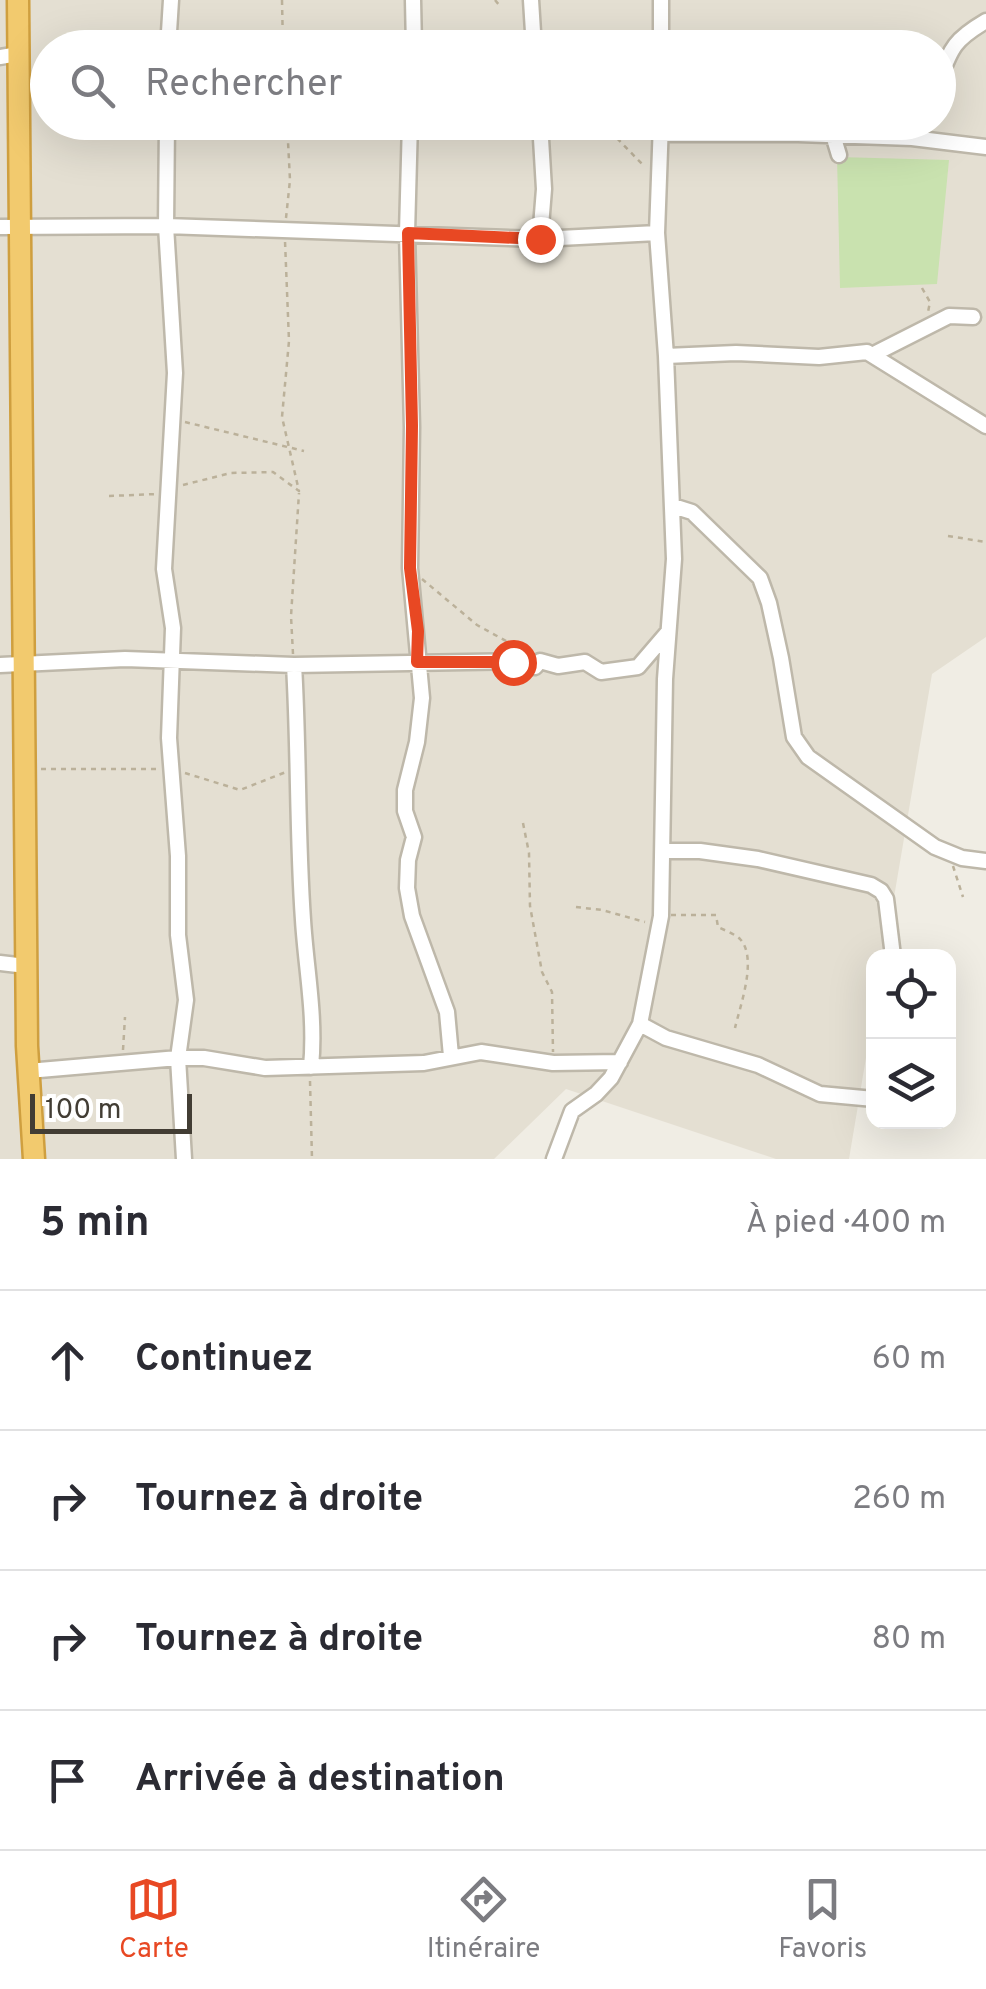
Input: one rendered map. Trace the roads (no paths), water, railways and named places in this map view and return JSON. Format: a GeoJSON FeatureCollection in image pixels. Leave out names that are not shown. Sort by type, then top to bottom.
{"type":"FeatureCollection","features":[{"type":"Feature","properties":{"kind":"highway"},"geometry":{"type":"LineString","coordinates":[[18,0],[9,56],[10,226],[23,664],[28,1071],[34,1159]]}},
{"type":"Feature","properties":{"kind":"street"},"geometry":{"type":"LineString","coordinates":[[169,30],[171,0]]}},
{"type":"Feature","properties":{"kind":"street"},"geometry":{"type":"LineString","coordinates":[[413,0],[414,30]]}},
{"type":"Feature","properties":{"kind":"street"},"geometry":{"type":"LineString","coordinates":[[531,0],[533,30]]}},
{"type":"Feature","properties":{"kind":"street"},"geometry":{"type":"LineString","coordinates":[[660,30],[661,0]]}},
{"type":"Feature","properties":{"kind":"street"},"geometry":{"type":"LineString","coordinates":[[956,44],[986,21]]}},
{"type":"Feature","properties":{"kind":"street"},"geometry":{"type":"LineString","coordinates":[[167,140],[166,226],[174,320],[174,419],[164,569],[172,618],[169,738],[178,856],[178,935],[186,1000],[178,1058],[184,1159]]}},
{"type":"Feature","properties":{"kind":"street"},"geometry":{"type":"LineString","coordinates":[[410,140],[410,568],[422,698],[405,790],[405,810],[414,837],[407,888],[412,916],[447,1012],[451,1056]]}},
{"type":"Feature","properties":{"kind":"street"},"geometry":{"type":"LineString","coordinates":[[540,239],[544,189],[541,140]]}},
{"type":"Feature","properties":{"kind":"street"},"geometry":{"type":"LineString","coordinates":[[554,1159],[572,1111],[603,1088],[640,1024],[661,916],[665,679],[674,558],[657,232],[661,140]]}},
{"type":"Feature","properties":{"kind":"street"},"geometry":{"type":"LineString","coordinates":[[835,140],[839,155]]}},
{"type":"Feature","properties":{"kind":"street"},"geometry":{"type":"LineString","coordinates":[[928,140],[986,147]]}},
{"type":"Feature","properties":{"kind":"street"},"geometry":{"type":"LineString","coordinates":[[10,226],[166,226],[540,239],[657,232]]}},
{"type":"Feature","properties":{"kind":"street"},"geometry":{"type":"LineString","coordinates":[[666,356],[736,353],[818,358],[874,354],[950,316],[973,317]]}},
{"type":"Feature","properties":{"kind":"street"},"geometry":{"type":"LineString","coordinates":[[874,354],[986,426]]}},
{"type":"Feature","properties":{"kind":"street"},"geometry":{"type":"LineString","coordinates":[[673,506],[692,512],[760,578],[769,602],[789,714],[800,748],[819,766],[951,855],[986,861]]}},
{"type":"Feature","properties":{"kind":"street"},"geometry":{"type":"LineString","coordinates":[[0,665],[172,658],[294,665],[526,661],[535,666],[540,660],[558,666],[585,662],[601,672],[638,667],[669,632]]}},
{"type":"Feature","properties":{"kind":"street"},"geometry":{"type":"LineString","coordinates":[[294,665],[297,834],[310,984],[311,1067]]}},
{"type":"Feature","properties":{"kind":"street"},"geometry":{"type":"LineString","coordinates":[[664,850],[758,859],[871,885],[886,898],[892,949]]}},
{"type":"Feature","properties":{"kind":"street"},"geometry":{"type":"LineString","coordinates":[[0,963],[26,966]]}},
{"type":"Feature","properties":{"kind":"street"},"geometry":{"type":"LineString","coordinates":[[640,1024],[666,1038],[758,1065],[820,1094],[866,1098]]}},
{"type":"Feature","properties":{"kind":"street"},"geometry":{"type":"LineString","coordinates":[[28,1071],[178,1058],[204,1058],[249,1068],[424,1063],[451,1056],[494,1053],[553,1064],[620,1062]]}}]}
